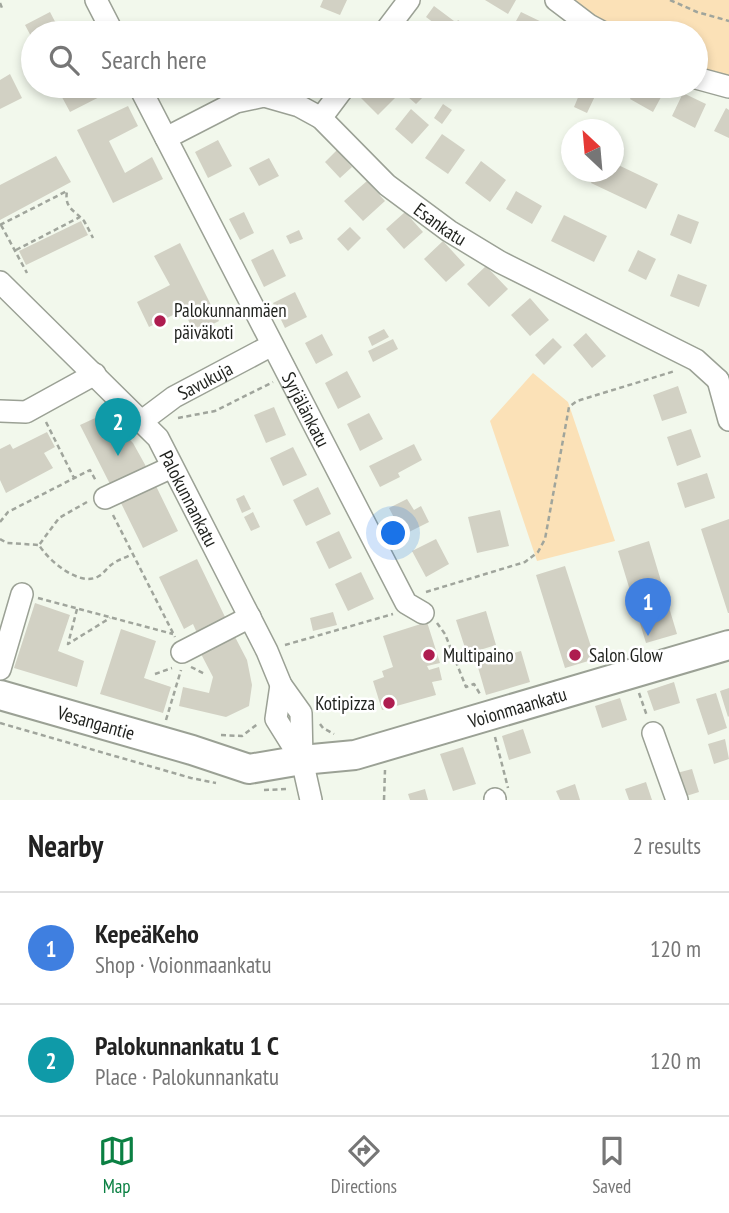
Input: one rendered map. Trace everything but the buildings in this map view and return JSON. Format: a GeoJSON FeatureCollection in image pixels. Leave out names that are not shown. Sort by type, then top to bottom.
{"type":"FeatureCollection","features":[{"type":"Feature","properties":{"kind":"main road","name":"Voionmaankatu"},"geometry":{"type":"LineString","coordinates":[[204,742],[302,760],[355,755],[729,645]]}},
{"type":"Feature","properties":{"kind":"main road","name":"Vesangantie"},"geometry":{"type":"LineString","coordinates":[[0,695],[204,742]]}},
{"type":"Feature","properties":{"kind":"street"},"geometry":{"type":"LineString","coordinates":[[96,0],[107,21]]}},
{"type":"Feature","properties":{"kind":"street"},"geometry":{"type":"LineString","coordinates":[[393,21],[409,0]]}},
{"type":"Feature","properties":{"kind":"street"},"geometry":{"type":"LineString","coordinates":[[556,0],[584,21]]}},
{"type":"Feature","properties":{"kind":"street"},"geometry":{"type":"LineString","coordinates":[[708,81],[729,87]]}},
{"type":"Feature","properties":{"kind":"street","name":"Syrjälänkatu"},"geometry":{"type":"LineString","coordinates":[[145,98],[272,345],[415,608]]}},
{"type":"Feature","properties":{"kind":"street","name":"Esankatu"},"geometry":{"type":"LineString","coordinates":[[166,138],[236,102],[255,98]]}},
{"type":"Feature","properties":{"kind":"street","name":"Esankatu"},"geometry":{"type":"LineString","coordinates":[[271,98],[299,106],[320,118],[387,185],[449,231],[500,262],[696,360],[723,378]]}},
{"type":"Feature","properties":{"kind":"street"},"geometry":{"type":"LineString","coordinates":[[320,118],[336,98]]}},
{"type":"Feature","properties":{"kind":"street","name":"Palokunnankatu"},"geometry":{"type":"LineString","coordinates":[[0,282],[158,438],[250,617],[281,684],[301,713]]}},
{"type":"Feature","properties":{"kind":"street","name":"Savukuja"},"geometry":{"type":"LineString","coordinates":[[142,421],[174,397],[272,345]]}},
{"type":"Feature","properties":{"kind":"street"},"geometry":{"type":"LineString","coordinates":[[0,411],[26,412],[95,374]]}},
{"type":"Feature","properties":{"kind":"street"},"geometry":{"type":"LineString","coordinates":[[723,378],[729,420]]}},
{"type":"Feature","properties":{"kind":"street"},"geometry":{"type":"LineString","coordinates":[[103,496],[172,467]]}},
{"type":"Feature","properties":{"kind":"street"},"geometry":{"type":"LineString","coordinates":[[0,669],[22,594]]}},
{"type":"Feature","properties":{"kind":"street"},"geometry":{"type":"LineString","coordinates":[[180,650],[250,617]]}},
{"type":"Feature","properties":{"kind":"street"},"geometry":{"type":"LineString","coordinates":[[281,684],[276,719],[302,760]]}},
{"type":"Feature","properties":{"kind":"street"},"geometry":{"type":"LineString","coordinates":[[301,713],[302,760],[311,800]]}},
{"type":"Feature","properties":{"kind":"street"},"geometry":{"type":"LineString","coordinates":[[653,733],[677,800]]}},
{"type":"Feature","properties":{"kind":"path"},"geometry":{"type":"LineString","coordinates":[[670,0],[696,12],[729,21]]}},
{"type":"Feature","properties":{"kind":"path"},"geometry":{"type":"LineString","coordinates":[[0,3],[2,8]]}},
{"type":"Feature","properties":{"kind":"path"},"geometry":{"type":"LineString","coordinates":[[27,273],[1,225],[67,191],[68,205],[93,237]]}},
{"type":"Feature","properties":{"kind":"path"},"geometry":{"type":"LineString","coordinates":[[16,250],[80,217]]}},
{"type":"Feature","properties":{"kind":"path"},"geometry":{"type":"LineString","coordinates":[[500,797],[489,716],[474,684],[466,687],[439,624],[415,608],[411,596],[525,562],[538,552],[545,539],[569,407],[577,401],[687,367],[696,360]]}},
{"type":"Feature","properties":{"kind":"path"},"geometry":{"type":"LineString","coordinates":[[177,419],[215,411],[288,374]]}},
{"type":"Feature","properties":{"kind":"path"},"geometry":{"type":"LineString","coordinates":[[42,414],[74,478]]}},
{"type":"Feature","properties":{"kind":"path"},"geometry":{"type":"LineString","coordinates":[[0,522],[8,512],[90,470],[180,650],[165,723]]}},
{"type":"Feature","properties":{"kind":"path"},"geometry":{"type":"LineString","coordinates":[[39,545],[59,518],[103,496]]}},
{"type":"Feature","properties":{"kind":"path"},"geometry":{"type":"LineString","coordinates":[[0,538],[7,543],[39,545]]}},
{"type":"Feature","properties":{"kind":"path"},"geometry":{"type":"LineString","coordinates":[[39,545],[65,570],[85,580],[97,578],[110,565],[133,554]]}},
{"type":"Feature","properties":{"kind":"path"},"geometry":{"type":"LineString","coordinates":[[22,594],[110,618],[180,650],[205,674]]}},
{"type":"Feature","properties":{"kind":"path"},"geometry":{"type":"LineString","coordinates":[[278,647],[415,608]]}},
{"type":"Feature","properties":{"kind":"path"},"geometry":{"type":"LineString","coordinates":[[77,609],[68,644],[110,618]]}},
{"type":"Feature","properties":{"kind":"path"},"geometry":{"type":"LineString","coordinates":[[155,674],[180,650]]}},
{"type":"Feature","properties":{"kind":"path"},"geometry":{"type":"LineString","coordinates":[[637,689],[653,733]]}},
{"type":"Feature","properties":{"kind":"path"},"geometry":{"type":"LineString","coordinates":[[301,713],[312,711],[323,729],[335,734]]}},
{"type":"Feature","properties":{"kind":"path"},"geometry":{"type":"LineString","coordinates":[[204,742],[242,736],[260,723],[276,719]]}},
{"type":"Feature","properties":{"kind":"path"},"geometry":{"type":"LineString","coordinates":[[383,764],[386,774],[384,800]]}},
{"type":"Feature","properties":{"kind":"shaded area"},"geometry":{"type":"Polygon","coordinates":[[[574,0],[729,0],[729,77],[708,71],[708,21],[602,21],[574,0]]]}},
{"type":"Feature","properties":{"kind":"shaded area"},"geometry":{"type":"Polygon","coordinates":[[[533,373],[568,402],[615,541],[537,561],[490,421],[533,373]]]}},
{"type":"Feature","properties":{"kind":"place","name":"Palokunnanmäen päiväkoti"},"geometry":{"type":"Point","coordinates":[160,321]}},
{"type":"Feature","properties":{"kind":"place","name":"Palokunnankatu 1 C"},"geometry":{"type":"Point","coordinates":[118,456]}},
{"type":"Feature","properties":{"kind":"place","name":"KepeäKeho"},"geometry":{"type":"Point","coordinates":[648,636]}},
{"type":"Feature","properties":{"kind":"place","name":"Multipaino"},"geometry":{"type":"Point","coordinates":[429,655]}},
{"type":"Feature","properties":{"kind":"place","name":"Salon Glow"},"geometry":{"type":"Point","coordinates":[575,655]}},
{"type":"Feature","properties":{"kind":"place","name":"Kotipizza"},"geometry":{"type":"Point","coordinates":[389,703]}}]}
